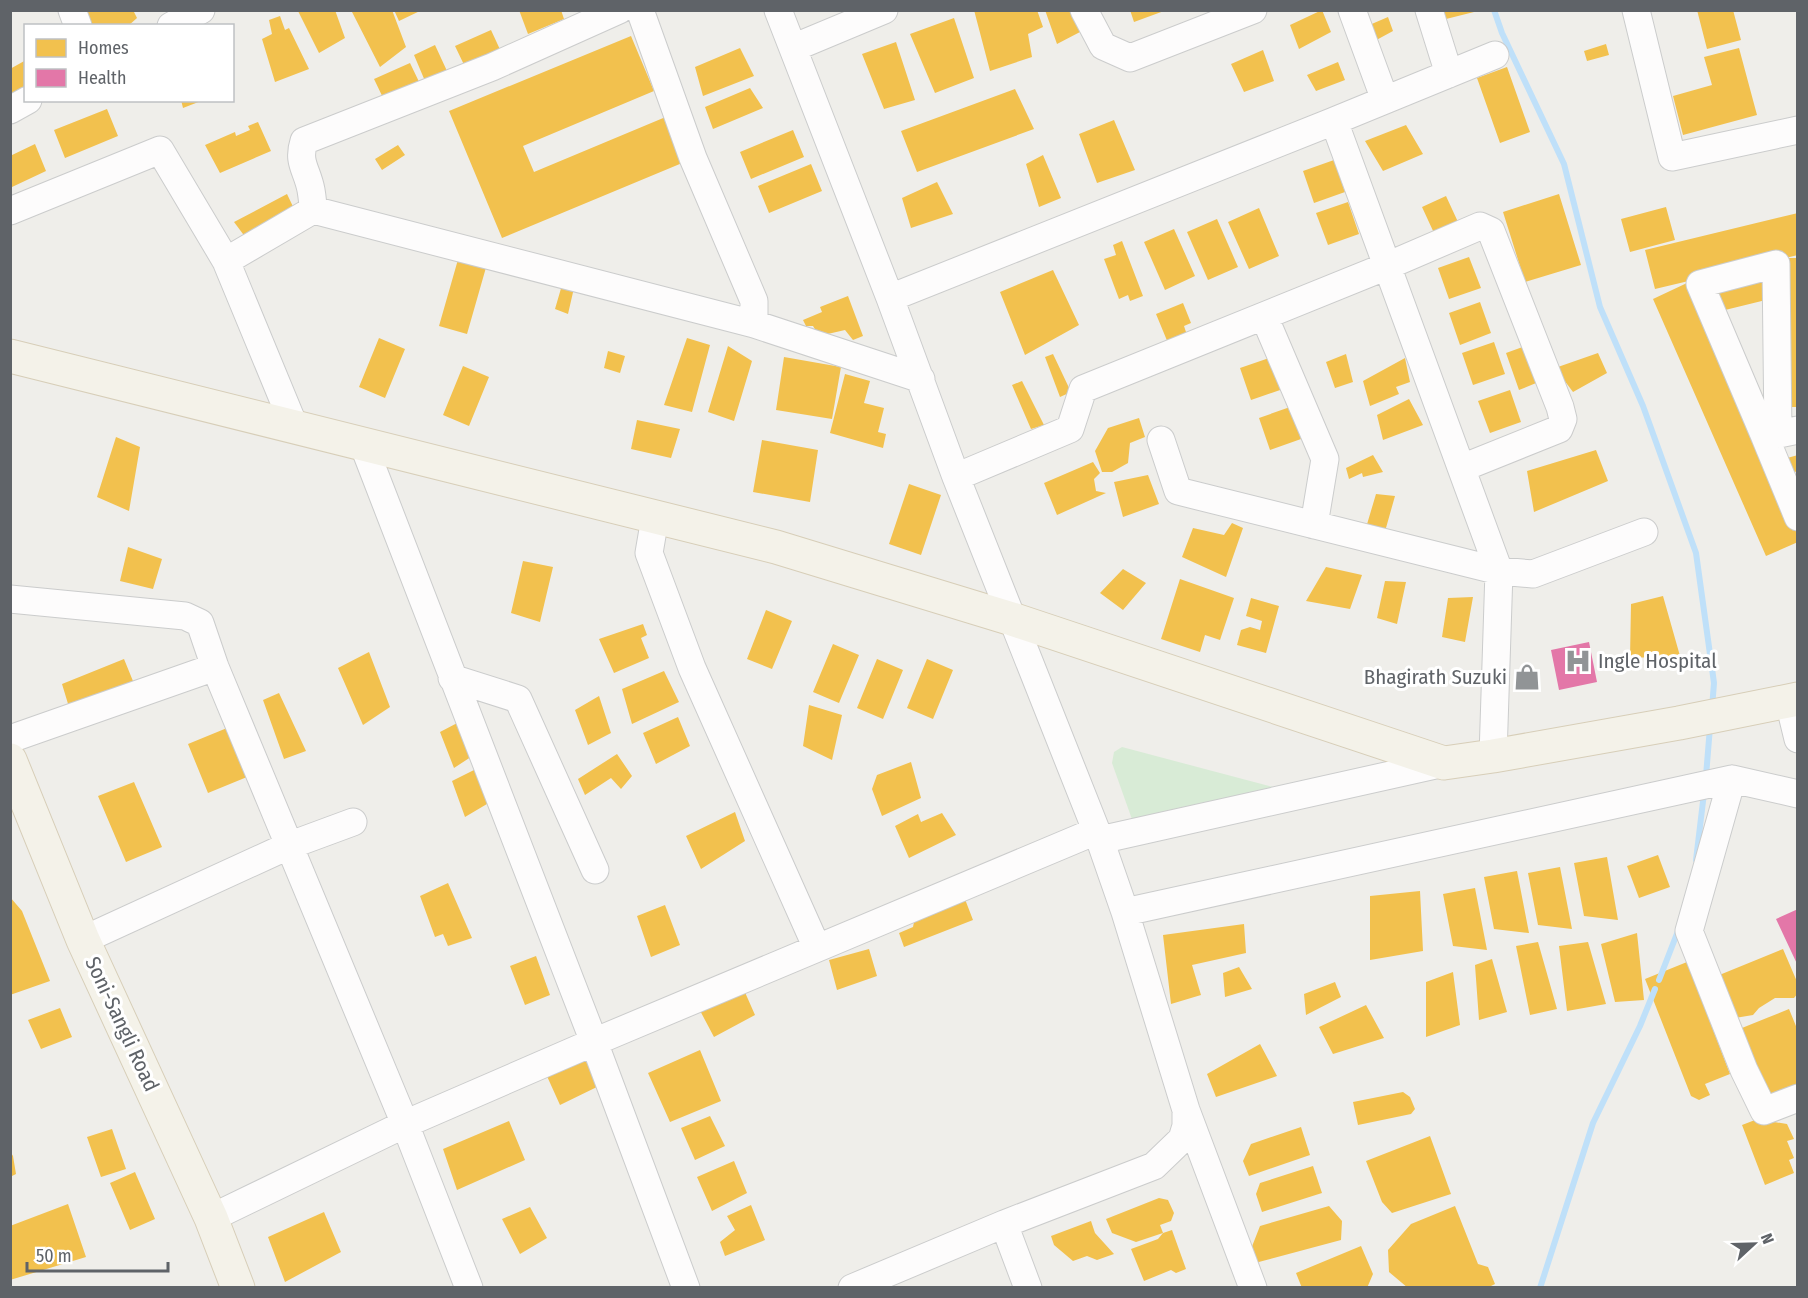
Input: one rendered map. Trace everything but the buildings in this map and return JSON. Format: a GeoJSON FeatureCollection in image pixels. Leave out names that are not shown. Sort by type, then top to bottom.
{"type":"FeatureCollection","features":[{"type":"Feature","properties":{"kind":"main road"},"geometry":{"type":"LineString","coordinates":[[10,356],[776,547],[1012,619],[1444,763],[1793,701]]}},
{"type":"Feature","properties":{"kind":"main road","name":"Soni-Sangli Road"},"geometry":{"type":"LineString","coordinates":[[10,760],[83,940],[211,1218],[238,1287]]}},
{"type":"Feature","properties":{"kind":"street"},"geometry":{"type":"LineString","coordinates":[[175,24],[201,10]]}},
{"type":"Feature","properties":{"kind":"street"},"geometry":{"type":"LineString","coordinates":[[313,210],[311,188],[301,164],[301,150],[304,141],[492,67],[619,10]]}},
{"type":"Feature","properties":{"kind":"street"},"geometry":{"type":"LineString","coordinates":[[640,10],[693,158],[754,301],[754,324]]}},
{"type":"Feature","properties":{"kind":"street"},"geometry":{"type":"LineString","coordinates":[[778,10],[921,379],[956,477],[1098,836],[1125,912],[1186,1110],[1253,1287]]}},
{"type":"Feature","properties":{"kind":"street"},"geometry":{"type":"LineString","coordinates":[[793,48],[884,10]]}},
{"type":"Feature","properties":{"kind":"street"},"geometry":{"type":"LineString","coordinates":[[1084,10],[1103,46],[1130,58],[1253,10]]}},
{"type":"Feature","properties":{"kind":"street"},"geometry":{"type":"LineString","coordinates":[[1352,10],[1385,100]]}},
{"type":"Feature","properties":{"kind":"street"},"geometry":{"type":"LineString","coordinates":[[1429,10],[1449,74]]}},
{"type":"Feature","properties":{"kind":"street"},"geometry":{"type":"LineString","coordinates":[[1636,10],[1672,157],[1797,130]]}},
{"type":"Feature","properties":{"kind":"street"},"geometry":{"type":"LineString","coordinates":[[890,298],[1495,55]]}},
{"type":"Feature","properties":{"kind":"street"},"geometry":{"type":"LineString","coordinates":[[10,110],[24,102]]}},
{"type":"Feature","properties":{"kind":"street"},"geometry":{"type":"LineString","coordinates":[[1334,121],[1499,571],[1493,756]]}},
{"type":"Feature","properties":{"kind":"street"},"geometry":{"type":"LineString","coordinates":[[10,211],[160,150],[226,261],[295,428]]}},
{"type":"Feature","properties":{"kind":"street"},"geometry":{"type":"LineString","coordinates":[[226,261],[313,210],[754,324],[921,379]]}},
{"type":"Feature","properties":{"kind":"street"},"geometry":{"type":"LineString","coordinates":[[956,477],[1070,429],[1083,389],[1480,226],[1491,231],[1563,419],[1559,429],[1462,468]]}},
{"type":"Feature","properties":{"kind":"street"},"geometry":{"type":"LineString","coordinates":[[1780,433],[1701,284],[1776,264],[1780,433],[1797,517]]}},
{"type":"Feature","properties":{"kind":"street"},"geometry":{"type":"LineString","coordinates":[[1264,316],[1325,459],[1314,525]]}},
{"type":"Feature","properties":{"kind":"street"},"geometry":{"type":"LineString","coordinates":[[1161,440],[1178,491],[1499,571],[1533,574],[1644,532]]}},
{"type":"Feature","properties":{"kind":"street"},"geometry":{"type":"LineString","coordinates":[[363,444],[686,1287]]}},
{"type":"Feature","properties":{"kind":"street"},"geometry":{"type":"LineString","coordinates":[[656,518],[649,553],[692,668],[817,948]]}},
{"type":"Feature","properties":{"kind":"street"},"geometry":{"type":"LineString","coordinates":[[10,599],[185,616],[200,623],[215,667],[405,1124],[469,1287]]}},
{"type":"Feature","properties":{"kind":"street"},"geometry":{"type":"LineString","coordinates":[[10,739],[215,667]]}},
{"type":"Feature","properties":{"kind":"street"},"geometry":{"type":"LineString","coordinates":[[452,678],[519,699],[595,870]]}},
{"type":"Feature","properties":{"kind":"street"},"geometry":{"type":"LineString","coordinates":[[1793,701],[1797,739]]}},
{"type":"Feature","properties":{"kind":"street"},"geometry":{"type":"LineString","coordinates":[[211,1218],[405,1124],[594,1042],[817,948],[1098,836],[1444,763]]}},
{"type":"Feature","properties":{"kind":"street"},"geometry":{"type":"LineString","coordinates":[[1125,912],[1732,779],[1797,794]]}},
{"type":"Feature","properties":{"kind":"street"},"geometry":{"type":"LineString","coordinates":[[1732,779],[1689,932],[1744,1070],[1764,1111],[1797,1098]]}},
{"type":"Feature","properties":{"kind":"street"},"geometry":{"type":"LineString","coordinates":[[83,940],[288,846],[353,822]]}},
{"type":"Feature","properties":{"kind":"street"},"geometry":{"type":"LineString","coordinates":[[852,1287],[893,1280],[1004,1224],[1154,1166],[1182,1139],[1186,1126],[1186,1110]]}},
{"type":"Feature","properties":{"kind":"street"},"geometry":{"type":"LineString","coordinates":[[1004,1224],[1028,1287]]}},
{"type":"Feature","properties":{"kind":"green space"},"geometry":{"type":"Polygon","coordinates":[[[1122,747],[1299,794],[1134,825],[1112,763],[1114,752],[1122,747]]]}},
{"type":"Feature","properties":{"kind":"waterway"},"geometry":{"type":"LineString","coordinates":[[1494,10],[1502,33],[1564,164],[1600,307],[1643,406],[1696,553],[1714,683],[1712,708]]}},
{"type":"Feature","properties":{"kind":"waterway"},"geometry":{"type":"LineString","coordinates":[[1706,776],[1710,727]]}},
{"type":"Feature","properties":{"kind":"waterway"},"geometry":{"type":"LineString","coordinates":[[1696,860],[1704,793]]}},
{"type":"Feature","properties":{"kind":"waterway"},"geometry":{"type":"LineString","coordinates":[[1659,980],[1678,931]]}},
{"type":"Feature","properties":{"kind":"waterway"},"geometry":{"type":"LineString","coordinates":[[1540,1288],[1593,1123],[1640,1026],[1655,989]]}},
{"type":"Feature","properties":{"kind":"place","name":"Ingle Hospital"},"geometry":{"type":"Point","coordinates":[1578,661]}},
{"type":"Feature","properties":{"kind":"place","name":"Bhagirath Suzuki"},"geometry":{"type":"Point","coordinates":[1527,677]}}]}
